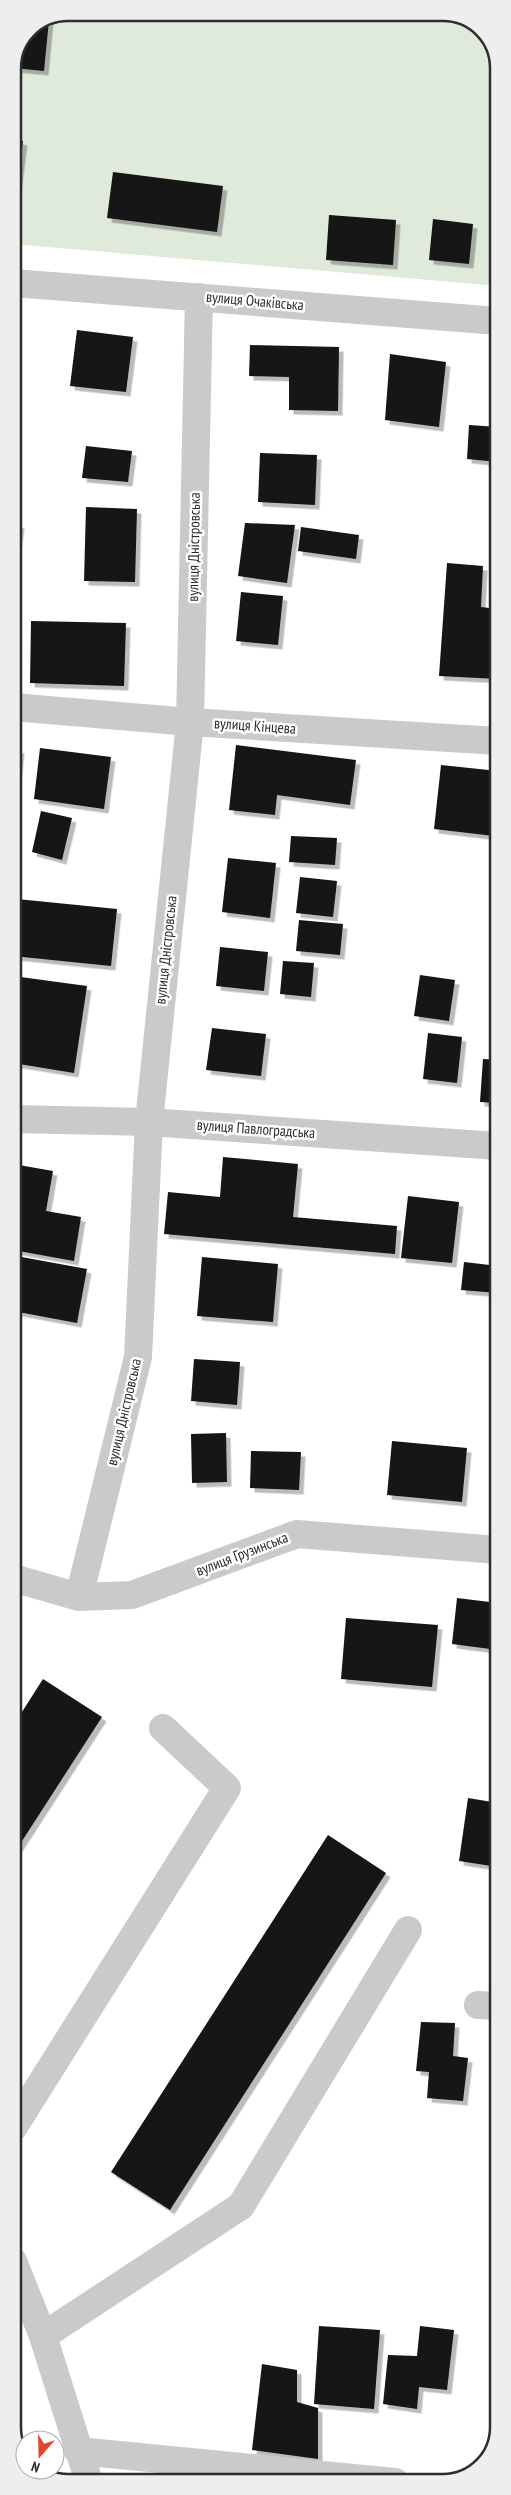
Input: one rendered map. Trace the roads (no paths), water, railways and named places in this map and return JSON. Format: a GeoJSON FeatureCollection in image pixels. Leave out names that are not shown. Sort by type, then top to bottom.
{"type":"FeatureCollection","features":[{"type":"Feature","properties":{"kind":"street","name":"вулиця Очаківська"},"geometry":{"type":"LineString","coordinates":[[21,284],[490,320]]}},
{"type":"Feature","properties":{"kind":"street","name":"вулиця Дністровська"},"geometry":{"type":"LineString","coordinates":[[79,1597],[138,1357],[149,1122],[190,722],[199,297]]}},
{"type":"Feature","properties":{"kind":"street","name":"вулиця Кінцева"},"geometry":{"type":"LineString","coordinates":[[21,708],[190,722],[490,741]]}},
{"type":"Feature","properties":{"kind":"street","name":"вулиця Павлоградська"},"geometry":{"type":"LineString","coordinates":[[21,1119],[149,1122],[490,1145]]}},
{"type":"Feature","properties":{"kind":"street","name":"вулиця Грузинська"},"geometry":{"type":"LineString","coordinates":[[21,1580],[79,1597],[132,1595],[297,1534],[490,1549]]}},
{"type":"Feature","properties":{"kind":"street"},"geometry":{"type":"LineString","coordinates":[[21,2115],[227,1788],[162,1728]]}},
{"type":"Feature","properties":{"kind":"street"},"geometry":{"type":"LineString","coordinates":[[43,2336],[240,2206],[408,1930]]}},
{"type":"Feature","properties":{"kind":"street"},"geometry":{"type":"LineString","coordinates":[[21,2281],[43,2336],[86,2474]]}},
{"type":"Feature","properties":{"kind":"street"},"geometry":{"type":"LineString","coordinates":[[78,2451],[313,2474]]}}]}
